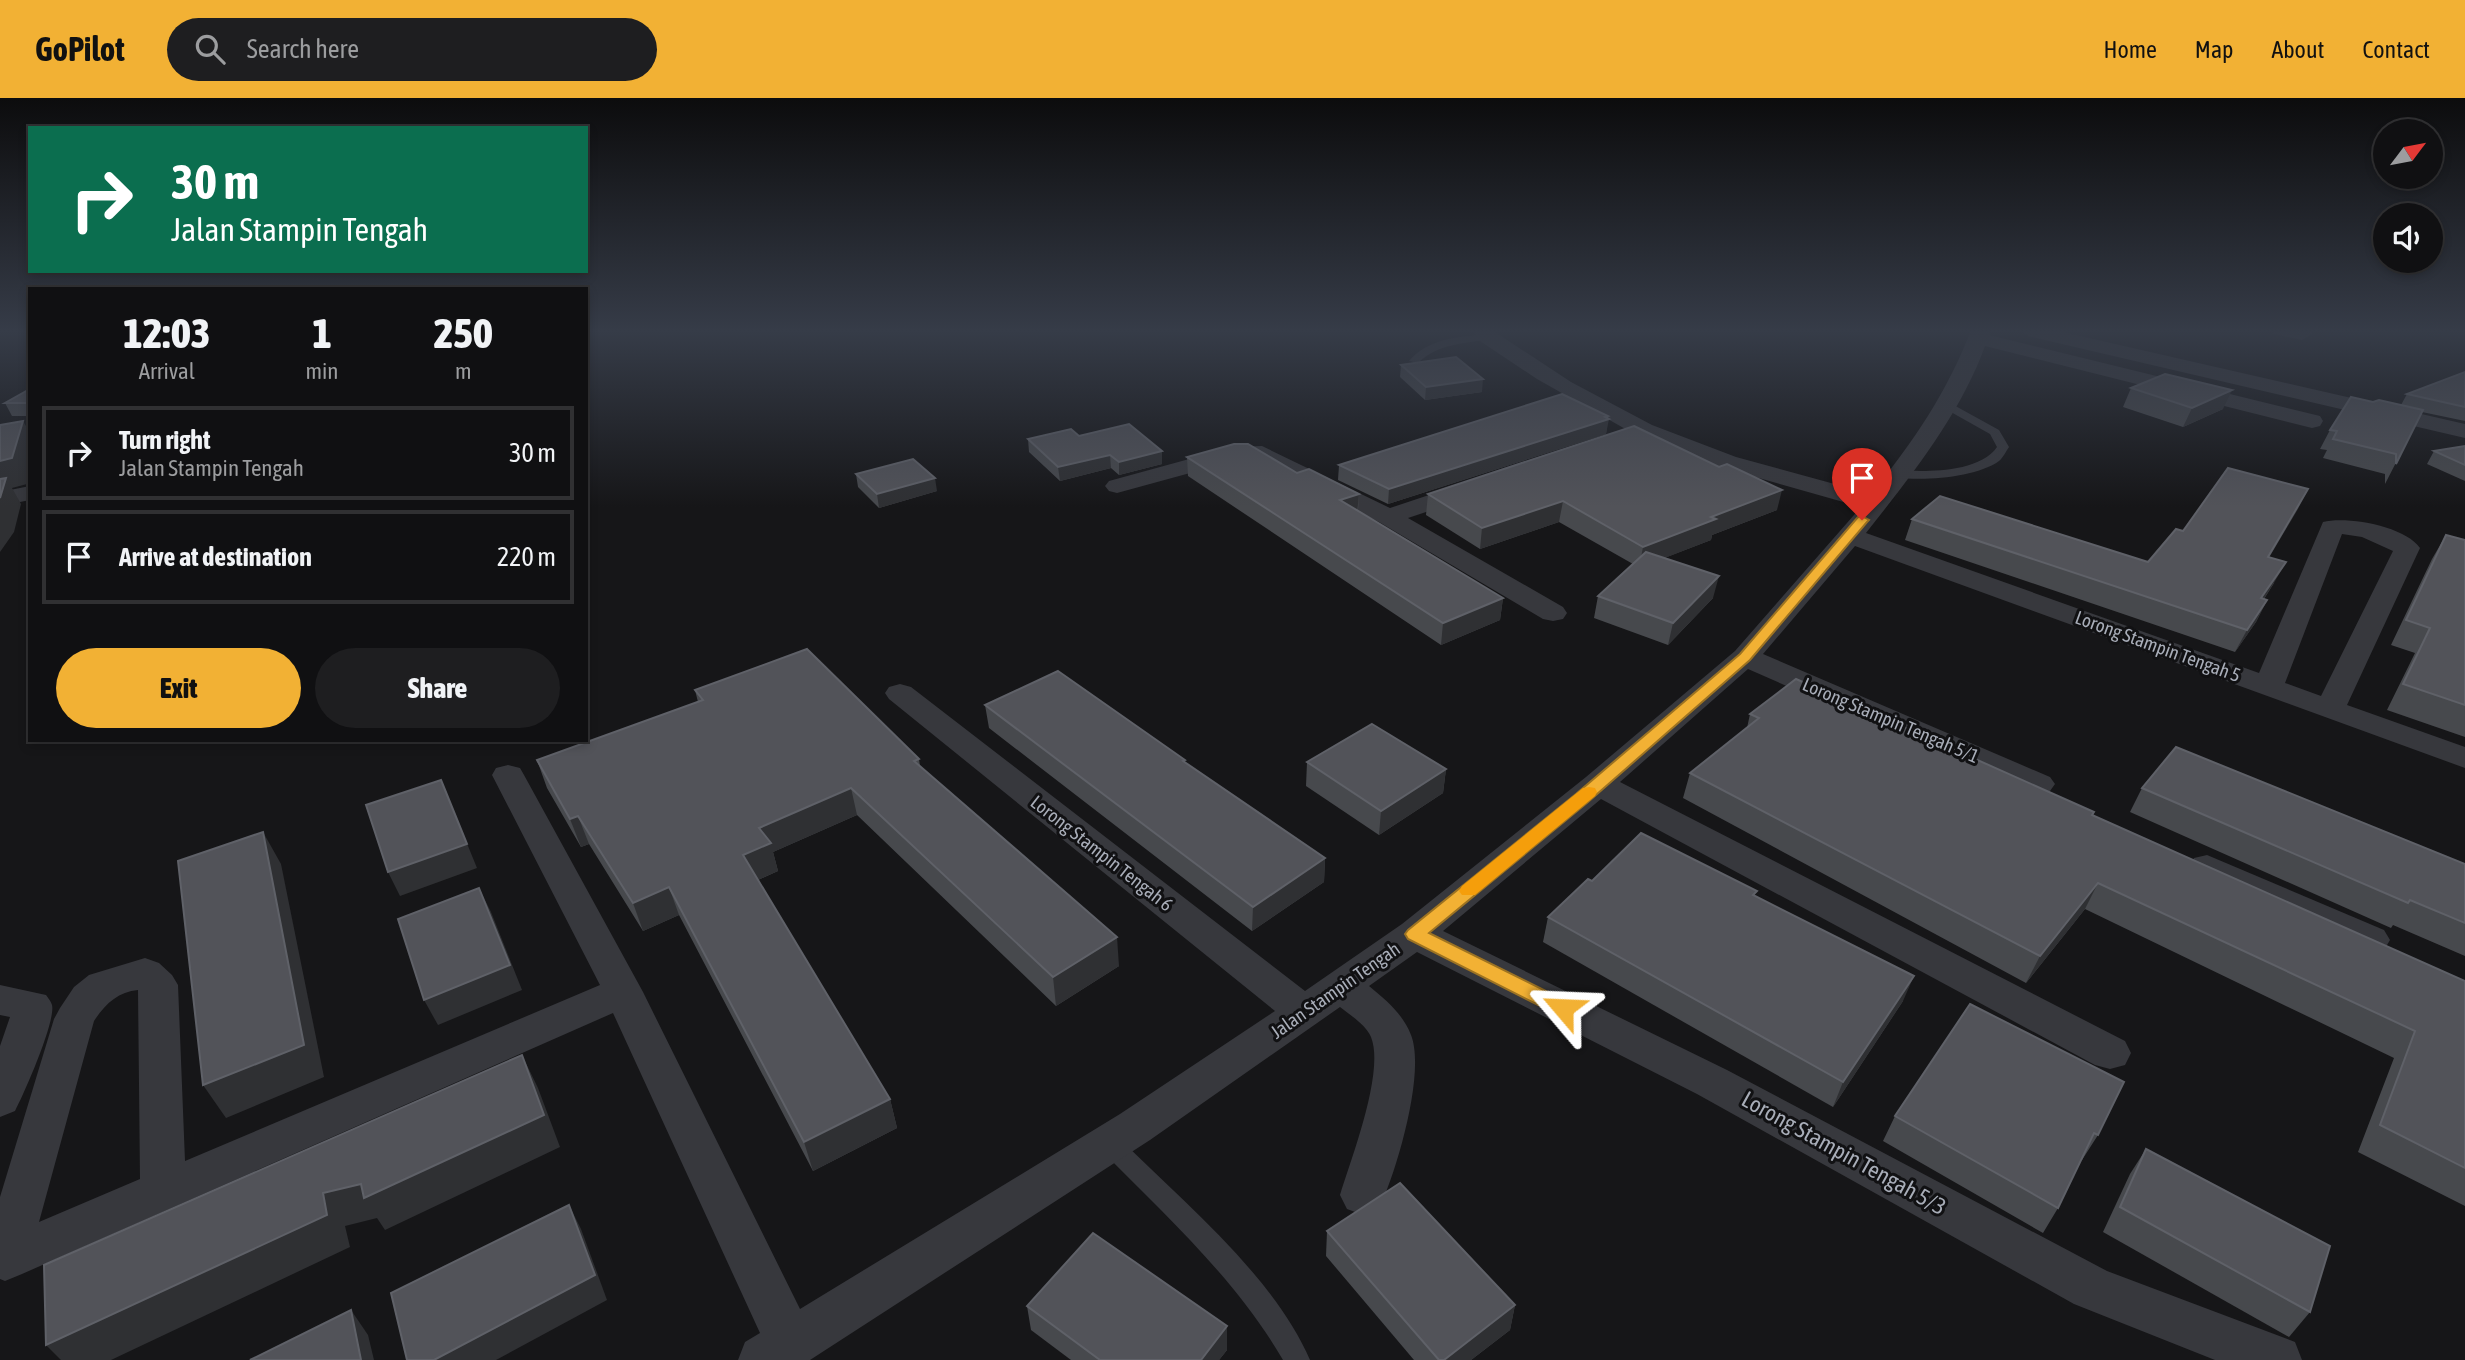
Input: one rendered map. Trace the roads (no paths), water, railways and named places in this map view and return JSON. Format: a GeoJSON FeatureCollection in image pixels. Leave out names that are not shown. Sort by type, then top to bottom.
{"type":"FeatureCollection","features":[{"type":"Feature","properties":{"kind":"street"},"geometry":{"type":"LineString","coordinates":[[1567,389],[1646,431],[1734,462],[1875,503]]}},
{"type":"Feature","properties":{"kind":"street","name":"Jalan Stampin Tengah"},"geometry":{"type":"LineString","coordinates":[[777,1352],[1109,1143],[1415,934],[1598,784],[1745,657],[1900,474],[1955,389]]}},
{"type":"Feature","properties":{"kind":"street"},"geometry":{"type":"LineString","coordinates":[[2187,389],[2312,422]]}},
{"type":"Feature","properties":{"kind":"street"},"geometry":{"type":"LineString","coordinates":[[2285,389],[2465,430]]}},
{"type":"Feature","properties":{"kind":"street"},"geometry":{"type":"LineString","coordinates":[[1620,440],[1646,431]]}},
{"type":"Feature","properties":{"kind":"street"},"geometry":{"type":"LineString","coordinates":[[1117,486],[1233,454],[1262,453],[1274,456],[1388,517],[1553,613]]}},
{"type":"Feature","properties":{"kind":"street"},"geometry":{"type":"LineString","coordinates":[[1388,517],[1491,483]]}},
{"type":"Feature","properties":{"kind":"street"},"geometry":{"type":"LineString","coordinates":[[0,499],[28,493]]}},
{"type":"Feature","properties":{"kind":"street"},"geometry":{"type":"LineString","coordinates":[[2269,685],[2332,527],[2341,526],[2390,538],[2407,548],[2330,709]]}},
{"type":"Feature","properties":{"kind":"street","name":"Lorong Stampin Tengah 5"},"geometry":{"type":"LineString","coordinates":[[1850,536],[2269,685],[2465,758]]}},
{"type":"Feature","properties":{"kind":"street","name":"Lorong Stampin Tengah 5/1"},"geometry":{"type":"LineString","coordinates":[[1745,657],[2038,784]]}},
{"type":"Feature","properties":{"kind":"street","name":"Lorong Stampin Tengah 6"},"geometry":{"type":"LineString","coordinates":[[900,693],[1304,1012]]}},
{"type":"Feature","properties":{"kind":"street"},"geometry":{"type":"LineString","coordinates":[[508,775],[623,992],[777,1352]]}},
{"type":"Feature","properties":{"kind":"street"},"geometry":{"type":"LineString","coordinates":[[1598,784],[2110,1053]]}},
{"type":"Feature","properties":{"kind":"street"},"geometry":{"type":"LineString","coordinates":[[2196,862],[2404,954]]}},
{"type":"Feature","properties":{"kind":"street","name":"Lorong Stampin Tengah 5/3"},"geometry":{"type":"LineString","coordinates":[[1415,934],[1712,1082],[2091,1288],[2277,1360]]}},
{"type":"Feature","properties":{"kind":"street"},"geometry":{"type":"LineString","coordinates":[[163,1190],[159,985],[145,973],[107,982],[86,997],[74,1019],[5,1259],[623,992]]}},
{"type":"Feature","properties":{"kind":"street"},"geometry":{"type":"LineString","coordinates":[[1341,986],[1377,1017],[1390,1035],[1396,1065],[1363,1195]]}},
{"type":"Feature","properties":{"kind":"street"},"geometry":{"type":"LineString","coordinates":[[0,1000],[32,1006],[30,1022],[0,1099]]}},
{"type":"Feature","properties":{"kind":"lane"},"geometry":{"type":"LineString","coordinates":[[1900,474],[1922,476],[1952,472],[1997,458],[2003,447],[1995,432],[1946,405]]}},
{"type":"Feature","properties":{"kind":"lane"},"geometry":{"type":"LineString","coordinates":[[1109,1143],[1241,1278],[1287,1340],[1297,1360]]}}]}
